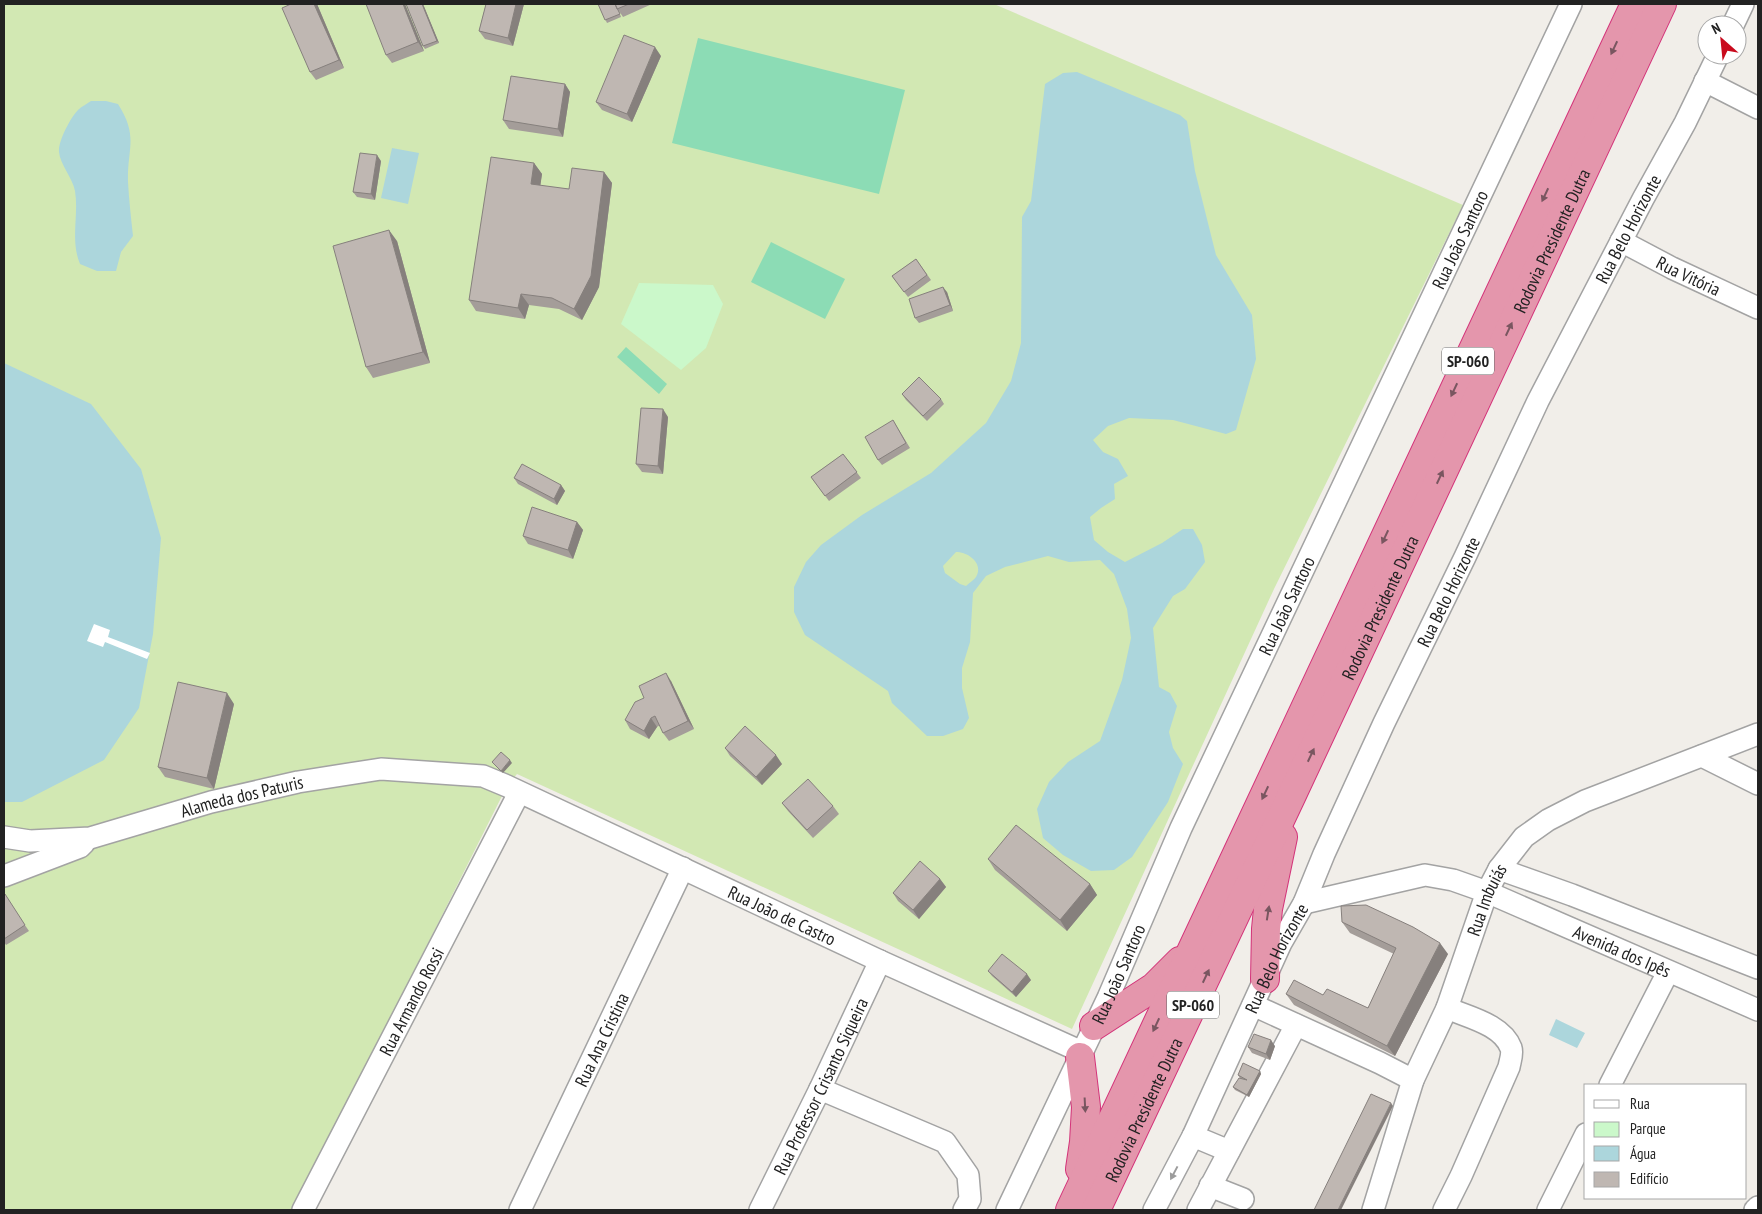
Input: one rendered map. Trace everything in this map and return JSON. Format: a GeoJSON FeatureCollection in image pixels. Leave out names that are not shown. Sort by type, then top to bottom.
{"type":"FeatureCollection","features":[{"type":"Feature","properties":{"kind":"highway","name":"Rodovia Presidente Dutra"},"geometry":{"type":"LineString","coordinates":[[1080,1206],[1290,799],[1655,4]]}},
{"type":"Feature","properties":{"kind":"highway","name":"Rodovia Presidente Dutra"},"geometry":{"type":"LineString","coordinates":[[1080,1206],[1192,949],[1655,4]]}},
{"type":"Feature","properties":{"kind":"highway"},"geometry":{"type":"LineString","coordinates":[[1265,979],[1268,909],[1290,799]]}},
{"type":"Feature","properties":{"kind":"highway"},"geometry":{"type":"LineString","coordinates":[[1094,1026],[1154,987],[1192,949]]}},
{"type":"Feature","properties":{"kind":"highway"},"geometry":{"type":"LineString","coordinates":[[1080,1206],[1086,1107],[1081,1054]]}},
{"type":"Feature","properties":{"kind":"street","name":"Rua João Santoro"},"geometry":{"type":"LineString","coordinates":[[1007,1210],[1094,1026],[1181,828],[1572,4]]}},
{"type":"Feature","properties":{"kind":"street","name":"Rua Belo Horizonte"},"geometry":{"type":"LineString","coordinates":[[1154,1210],[1193,1136],[1281,943],[1304,903],[1324,854],[1384,723],[1469,549],[1538,401],[1713,65]]}},
{"type":"Feature","properties":{"kind":"street"},"geometry":{"type":"LineString","coordinates":[[1705,82],[1758,108]]}},
{"type":"Feature","properties":{"kind":"street","name":"Rua Vitória"},"geometry":{"type":"LineString","coordinates":[[1621,241],[1672,268],[1758,308]]}},
{"type":"Feature","properties":{"kind":"street","name":"Rua Imbuiás"},"geometry":{"type":"LineString","coordinates":[[1373,1210],[1413,1080],[1447,1008],[1487,892],[1500,869],[1524,837],[1548,820],[1585,801],[1758,734]]}},
{"type":"Feature","properties":{"kind":"street"},"geometry":{"type":"LineString","coordinates":[[1702,756],[1758,784]]}},
{"type":"Feature","properties":{"kind":"street","name":"Alameda dos Paturis"},"geometry":{"type":"LineString","coordinates":[[4,837],[30,841],[90,838],[211,802],[298,782],[381,769],[483,776]]}},
{"type":"Feature","properties":{"kind":"street","name":"Rua João de Castro"},"geometry":{"type":"LineString","coordinates":[[483,776],[1081,1054]]}},
{"type":"Feature","properties":{"kind":"street","name":"Rua Armando Rossi"},"geometry":{"type":"LineString","coordinates":[[303,1210],[519,792]]}},
{"type":"Feature","properties":{"kind":"street"},"geometry":{"type":"LineString","coordinates":[[4,876],[80,847],[90,838]]}},
{"type":"Feature","properties":{"kind":"street","name":"Rua Ana Cristina"},"geometry":{"type":"LineString","coordinates":[[520,1210],[683,868]]}},
{"type":"Feature","properties":{"kind":"street","name":"Avenida dos Ipês"},"geometry":{"type":"LineString","coordinates":[[1500,869],[1757,967]]}},
{"type":"Feature","properties":{"kind":"street","name":"Avenida dos Ipês"},"geometry":{"type":"LineString","coordinates":[[1304,903],[1425,875],[1452,880],[1487,892],[1758,1010]]}},
{"type":"Feature","properties":{"kind":"street","name":"Rua Professor Crisanto Siqueira"},"geometry":{"type":"LineString","coordinates":[[760,1210],[820,1089],[880,961]]}},
{"type":"Feature","properties":{"kind":"street"},"geometry":{"type":"LineString","coordinates":[[1611,1084],[1668,972]]}},
{"type":"Feature","properties":{"kind":"street"},"geometry":{"type":"LineString","coordinates":[[1253,1005],[1413,1080]]}},
{"type":"Feature","properties":{"kind":"street"},"geometry":{"type":"LineString","coordinates":[[1444,1210],[1461,1176],[1509,1068],[1512,1057],[1508,1043],[1498,1031],[1447,1008]]}},
{"type":"Feature","properties":{"kind":"street"},"geometry":{"type":"LineString","coordinates":[[1198,1210],[1296,1026]]}},
{"type":"Feature","properties":{"kind":"street"},"geometry":{"type":"LineString","coordinates":[[820,1089],[945,1142],[968,1175],[970,1199],[964,1210]]}},
{"type":"Feature","properties":{"kind":"street"},"geometry":{"type":"LineString","coordinates":[[1193,1136],[1229,1151]]}},
{"type":"Feature","properties":{"kind":"street"},"geometry":{"type":"LineString","coordinates":[[1548,1210],[1584,1138]]}},
{"type":"Feature","properties":{"kind":"street"},"geometry":{"type":"LineString","coordinates":[[1210,1186],[1243,1199]]}},
{"type":"Feature","properties":{"kind":"green space"},"geometry":{"type":"Polygon","coordinates":[[[4,4],[994,4],[1463,205],[1274,589],[1072,1029],[517,774],[507,786],[294,1210],[4,1210],[4,4]]]}},
{"type":"Feature","properties":{"kind":"green space"},"geometry":{"type":"Polygon","coordinates":[[[698,38],[905,90],[879,194],[672,143],[698,38]]]}},
{"type":"Feature","properties":{"kind":"green space"},"geometry":{"type":"Polygon","coordinates":[[[771,242],[845,279],[825,319],[751,282],[771,242]]]}},
{"type":"Feature","properties":{"kind":"green space"},"geometry":{"type":"Polygon","coordinates":[[[639,283],[713,285],[723,304],[706,348],[681,370],[621,324],[639,283]]]}},
{"type":"Feature","properties":{"kind":"green space"},"geometry":{"type":"Polygon","coordinates":[[[626,347],[667,384],[659,394],[617,357],[626,347]]]}},
{"type":"Feature","properties":{"kind":"water"},"geometry":{"type":"Polygon","coordinates":[[[1077,72],[1180,115],[1187,121],[1195,171],[1216,255],[1252,315],[1256,359],[1236,430],[1226,434],[1173,420],[1129,418],[1108,426],[1093,440],[1103,452],[1118,459],[1128,476],[1114,484],[1115,499],[1090,517],[1094,540],[1108,552],[1125,562],[1162,543],[1183,529],[1193,529],[1202,545],[1205,562],[1185,589],[1173,596],[1153,628],[1159,687],[1170,693],[1177,706],[1169,732],[1173,748],[1183,764],[1168,802],[1132,857],[1114,870],[1091,871],[1063,855],[1043,838],[1037,809],[1049,782],[1068,762],[1100,741],[1122,680],[1131,638],[1127,609],[1114,574],[1100,560],[1069,562],[1048,556],[1005,567],[986,576],[973,593],[970,642],[962,668],[962,688],[969,718],[963,729],[943,736],[927,736],[892,703],[888,691],[805,635],[794,612],[794,587],[806,562],[821,545],[862,515],[931,473],[986,423],[1011,381],[1021,343],[1022,217],[1031,201],[1045,84],[1063,73],[1077,72]],[[956,552],[943,566],[945,573],[966,586],[976,577],[978,567],[974,559],[956,552]]]}},
{"type":"Feature","properties":{"kind":"water"},"geometry":{"type":"Polygon","coordinates":[[[91,101],[106,101],[118,104],[130,134],[128,182],[133,236],[121,252],[116,271],[97,271],[80,264],[75,237],[75,191],[59,152],[65,130],[75,113],[91,101]]]}},
{"type":"Feature","properties":{"kind":"water"},"geometry":{"type":"Polygon","coordinates":[[[392,148],[419,153],[408,204],[381,198],[392,148]]]}},
{"type":"Feature","properties":{"kind":"water"},"geometry":{"type":"Polygon","coordinates":[[[4,363],[91,404],[141,469],[161,538],[153,634],[139,708],[104,760],[22,802],[4,802],[4,363]]]}},
{"type":"Feature","properties":{"kind":"water"},"geometry":{"type":"Polygon","coordinates":[[[1556,1019],[1585,1033],[1577,1048],[1549,1035],[1556,1019]]]}},
{"type":"Feature","properties":{"kind":"pier"},"geometry":{"type":"Polygon","coordinates":[[[94,624],[110,630],[108,637],[150,653],[147,659],[105,642],[103,647],[87,641],[94,624]]]}},
{"type":"Feature","properties":{"kind":"building"},"geometry":{"type":"Polygon","coordinates":[[[291,4],[314,4],[339,60],[310,72],[282,8],[291,4]]]}},
{"type":"Feature","properties":{"kind":"building"},"geometry":{"type":"Polygon","coordinates":[[[366,4],[403,4],[418,42],[386,55],[366,4]]]}},
{"type":"Feature","properties":{"kind":"building"},"geometry":{"type":"Polygon","coordinates":[[[406,4],[422,4],[437,41],[423,46],[406,4]]]}},
{"type":"Feature","properties":{"kind":"building"},"geometry":{"type":"Polygon","coordinates":[[[486,4],[516,4],[508,38],[479,31],[486,4]]]}},
{"type":"Feature","properties":{"kind":"building"},"geometry":{"type":"Polygon","coordinates":[[[598,4],[615,4],[620,14],[605,20],[598,4]]]}},
{"type":"Feature","properties":{"kind":"building"},"geometry":{"type":"Polygon","coordinates":[[[615,4],[629,4],[617,9],[615,4]]]}},
{"type":"Feature","properties":{"kind":"building"},"geometry":{"type":"Polygon","coordinates":[[[624,35],[655,47],[627,114],[596,102],[624,35]]]}},
{"type":"Feature","properties":{"kind":"building"},"geometry":{"type":"Polygon","coordinates":[[[511,76],[565,84],[558,129],[503,120],[511,76]]]}},
{"type":"Feature","properties":{"kind":"building"},"geometry":{"type":"Polygon","coordinates":[[[360,153],[377,155],[371,194],[353,192],[360,153]]]}},
{"type":"Feature","properties":{"kind":"building"},"geometry":{"type":"Polygon","coordinates":[[[491,157],[534,163],[531,184],[569,189],[572,168],[604,172],[591,276],[574,309],[552,298],[521,294],[518,308],[469,300],[491,157]]]}},
{"type":"Feature","properties":{"kind":"building"},"geometry":{"type":"Polygon","coordinates":[[[389,230],[423,352],[366,367],[333,246],[389,230]]]}},
{"type":"Feature","properties":{"kind":"building"},"geometry":{"type":"Polygon","coordinates":[[[916,259],[927,275],[904,292],[892,276],[916,259]]]}},
{"type":"Feature","properties":{"kind":"building"},"geometry":{"type":"Polygon","coordinates":[[[943,287],[950,305],[915,318],[909,299],[943,287]]]}},
{"type":"Feature","properties":{"kind":"building"},"geometry":{"type":"Polygon","coordinates":[[[919,377],[941,399],[923,416],[902,394],[919,377]]]}},
{"type":"Feature","properties":{"kind":"building"},"geometry":{"type":"Polygon","coordinates":[[[641,408],[663,409],[658,466],[636,464],[641,408]]]}},
{"type":"Feature","properties":{"kind":"building"},"geometry":{"type":"Polygon","coordinates":[[[893,420],[906,443],[878,460],[865,437],[893,420]]]}},
{"type":"Feature","properties":{"kind":"building"},"geometry":{"type":"Polygon","coordinates":[[[843,454],[857,472],[825,496],[811,477],[843,454]]]}},
{"type":"Feature","properties":{"kind":"building"},"geometry":{"type":"Polygon","coordinates":[[[522,464],[561,485],[554,499],[514,478],[522,464]]]}},
{"type":"Feature","properties":{"kind":"building"},"geometry":{"type":"Polygon","coordinates":[[[532,507],[577,522],[568,550],[523,536],[532,507]]]}},
{"type":"Feature","properties":{"kind":"building"},"geometry":{"type":"Polygon","coordinates":[[[666,673],[688,721],[663,733],[655,716],[651,718],[644,731],[625,720],[635,702],[644,698],[639,686],[666,673]]]}},
{"type":"Feature","properties":{"kind":"building"},"geometry":{"type":"Polygon","coordinates":[[[178,682],[227,693],[207,778],[158,767],[178,682]]]}},
{"type":"Feature","properties":{"kind":"building"},"geometry":{"type":"Polygon","coordinates":[[[745,726],[776,755],[756,777],[725,748],[745,726]]]}},
{"type":"Feature","properties":{"kind":"building"},"geometry":{"type":"Polygon","coordinates":[[[501,752],[510,760],[501,771],[492,762],[501,752]]]}},
{"type":"Feature","properties":{"kind":"building"},"geometry":{"type":"Polygon","coordinates":[[[808,779],[833,806],[807,830],[782,803],[808,779]]]}},
{"type":"Feature","properties":{"kind":"building"},"geometry":{"type":"Polygon","coordinates":[[[1016,825],[1090,884],[1060,920],[988,859],[1016,825]]]}},
{"type":"Feature","properties":{"kind":"building"},"geometry":{"type":"Polygon","coordinates":[[[920,861],[940,879],[913,910],[893,893],[920,861]]]}},
{"type":"Feature","properties":{"kind":"building"},"geometry":{"type":"Polygon","coordinates":[[[4,895],[25,925],[4,939],[4,895]]]}},
{"type":"Feature","properties":{"kind":"building"},"geometry":{"type":"Polygon","coordinates":[[[1366,905],[1413,927],[1440,943],[1387,1046],[1286,994],[1294,980],[1323,995],[1327,989],[1368,1008],[1396,948],[1342,922],[1341,906],[1366,905]]]}},
{"type":"Feature","properties":{"kind":"building"},"geometry":{"type":"Polygon","coordinates":[[[1002,954],[1027,974],[1012,992],[988,971],[1002,954]]]}},
{"type":"Feature","properties":{"kind":"building"},"geometry":{"type":"Polygon","coordinates":[[[1254,1034],[1271,1040],[1266,1054],[1248,1047],[1254,1034]]]}},
{"type":"Feature","properties":{"kind":"building"},"geometry":{"type":"Polygon","coordinates":[[[1243,1063],[1260,1071],[1247,1095],[1233,1087],[1239,1078],[1247,1080],[1238,1075],[1243,1063]]]}},
{"type":"Feature","properties":{"kind":"building"},"geometry":{"type":"Polygon","coordinates":[[[1371,1094],[1391,1103],[1338,1210],[1314,1210],[1371,1094]]]}}]}
